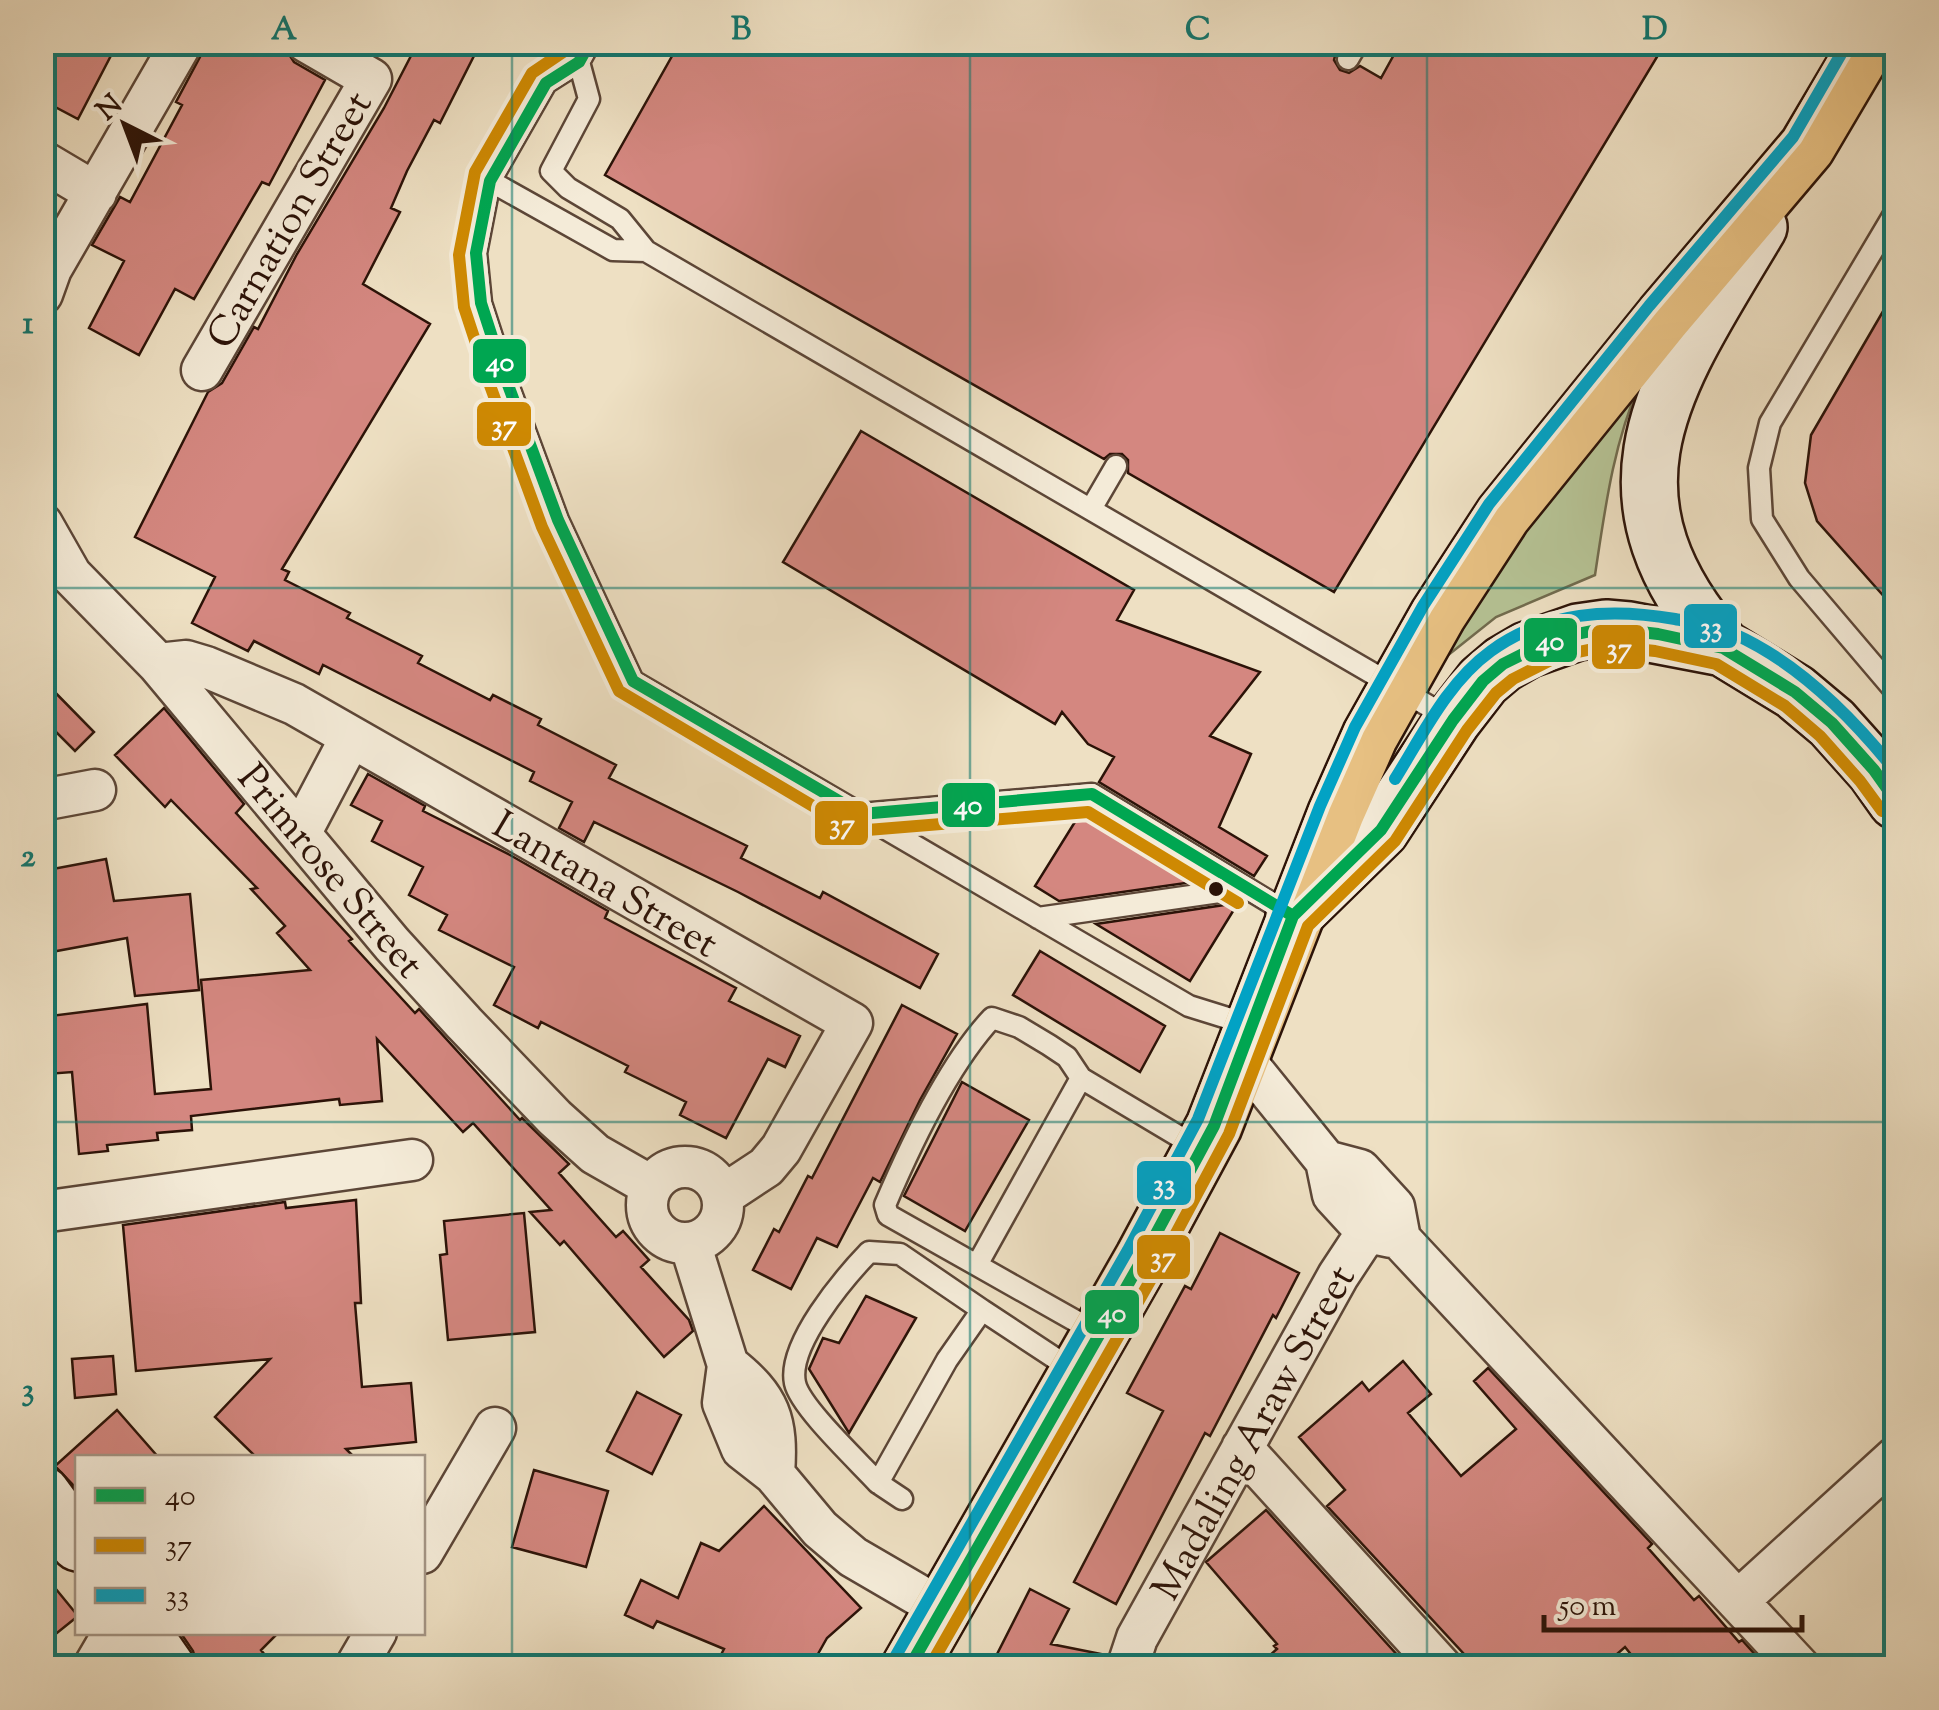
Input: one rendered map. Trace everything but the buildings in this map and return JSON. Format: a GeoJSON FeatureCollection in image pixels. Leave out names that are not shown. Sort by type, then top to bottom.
{"type":"FeatureCollection","features":[{"type":"Feature","properties":{"kind":"main road"},"geometry":{"type":"LineString","coordinates":[[1723,648],[1681,594],[1658,544],[1648,493],[1652,441],[1688,348],[1869,42]]}},
{"type":"Feature","properties":{"kind":"main road"},"geometry":{"type":"LineString","coordinates":[[909,1668],[1144,1258],[1223,1106],[1293,916],[1350,780],[1396,686],[1503,516],[1663,317],[1807,148]]}},
{"type":"Feature","properties":{"kind":"main road"},"geometry":{"type":"LineString","coordinates":[[1293,916],[1381,830],[1483,681],[1502,664],[1553,639],[1606,628],[1723,648],[1795,692],[1832,723],[1896,800]]}},
{"type":"Feature","properties":{"kind":"main road"},"geometry":{"type":"LineString","coordinates":[[42,1494],[75,1539]]}},
{"type":"Feature","properties":{"kind":"main road"},"geometry":{"type":"LineString","coordinates":[[144,1635],[167,1668]]}},
{"type":"Feature","properties":{"kind":"street"},"geometry":{"type":"LineString","coordinates":[[42,294],[51,269],[182,42]]}},
{"type":"Feature","properties":{"kind":"street","name":"Carnation Street"},"geometry":{"type":"LineString","coordinates":[[202,370],[371,79],[307,42]]}},
{"type":"Feature","properties":{"kind":"street"},"geometry":{"type":"LineString","coordinates":[[42,161],[96,193]]}},
{"type":"Feature","properties":{"kind":"street","name":"Primrose Street"},"geometry":{"type":"LineString","coordinates":[[42,524],[71,575],[158,664],[392,944],[555,1118],[595,1154],[651,1186]]}},
{"type":"Feature","properties":{"kind":"street","name":"Lantana Street"},"geometry":{"type":"LineString","coordinates":[[158,664],[186,661],[206,666],[294,704],[852,1024],[781,1149],[766,1167],[722,1196]]}},
{"type":"Feature","properties":{"kind":"street"},"geometry":{"type":"LineString","coordinates":[[301,832],[351,737]]}},
{"type":"Feature","properties":{"kind":"street"},"geometry":{"type":"LineString","coordinates":[[42,800],[95,790]]}},
{"type":"Feature","properties":{"kind":"street"},"geometry":{"type":"LineString","coordinates":[[1246,1041],[1326,1160],[1360,1170],[1387,1226],[1800,1668]]}},
{"type":"Feature","properties":{"kind":"street"},"geometry":{"type":"LineString","coordinates":[[42,1212],[412,1160]]}},
{"type":"Feature","properties":{"kind":"street"},"geometry":{"type":"LineString","coordinates":[[690,1166],[716,1182],[722,1196],[723,1211],[717,1226],[690,1243],[673,1242],[658,1233],[648,1219],[646,1202],[651,1186],[661,1174],[690,1166]]}},
{"type":"Feature","properties":{"kind":"street","name":"Madaling Araw Street"},"geometry":{"type":"LineString","coordinates":[[1127,1668],[1137,1638],[1321,1303],[1387,1226]]}},
{"type":"Feature","properties":{"kind":"street"},"geometry":{"type":"LineString","coordinates":[[690,1243],[728,1365],[722,1402],[742,1448],[774,1474],[820,1528],[853,1557],[944,1610]]}},
{"type":"Feature","properties":{"kind":"street"},"geometry":{"type":"LineString","coordinates":[[425,1547],[495,1428]]}},
{"type":"Feature","properties":{"kind":"street"},"geometry":{"type":"LineString","coordinates":[[1242,1448],[1442,1668]]}},
{"type":"Feature","properties":{"kind":"street"},"geometry":{"type":"LineString","coordinates":[[1739,1600],[1896,1457]]}},
{"type":"Feature","properties":{"kind":"street"},"geometry":{"type":"LineString","coordinates":[[93,1668],[112,1635]]}},
{"type":"Feature","properties":{"kind":"street"},"geometry":{"type":"LineString","coordinates":[[355,1668],[374,1635]]}},
{"type":"Feature","properties":{"kind":"lane"},"geometry":{"type":"LineString","coordinates":[[590,42],[579,62],[546,83],[490,181],[476,253],[481,303],[558,520],[633,681],[1246,1041]]}},
{"type":"Feature","properties":{"kind":"lane"},"geometry":{"type":"LineString","coordinates":[[579,62],[589,99],[551,171],[568,188],[620,219],[646,252],[1453,720]]}},
{"type":"Feature","properties":{"kind":"lane"},"geometry":{"type":"LineString","coordinates":[[490,181],[613,250],[646,252]]}},
{"type":"Feature","properties":{"kind":"lane"},"geometry":{"type":"LineString","coordinates":[[1896,211],[1770,423],[1759,468],[1762,518],[1790,563],[1896,692]]}},
{"type":"Feature","properties":{"kind":"lane"},"geometry":{"type":"LineString","coordinates":[[1091,509],[1116,466]]}},
{"type":"Feature","properties":{"kind":"lane"},"geometry":{"type":"LineString","coordinates":[[861,814],[1092,794],[1293,916]]}},
{"type":"Feature","properties":{"kind":"lane"},"geometry":{"type":"LineString","coordinates":[[1038,918],[1247,888]]}},
{"type":"Feature","properties":{"kind":"lane"},"geometry":{"type":"LineString","coordinates":[[1088,1353],[977,1266],[888,1215],[885,1205],[969,1042],[992,1018],[1019,1026],[1067,1057],[1081,1078],[1200,1150]]}},
{"type":"Feature","properties":{"kind":"lane"},"geometry":{"type":"LineString","coordinates":[[977,1266],[1081,1078]]}},
{"type":"Feature","properties":{"kind":"lane"},"geometry":{"type":"LineString","coordinates":[[902,1498],[878,1483],[803,1401],[794,1382],[796,1353],[845,1277],[868,1252],[900,1254],[982,1310],[1088,1353]]}},
{"type":"Feature","properties":{"kind":"lane"},"geometry":{"type":"LineString","coordinates":[[878,1483],[947,1360],[982,1310]]}},
{"type":"Feature","properties":{"kind":"green space"},"geometry":{"type":"Polygon","coordinates":[[[1640,383],[1617,454],[1595,575],[1496,617],[1437,664],[1516,516],[1640,383]]]}},
{"type":"Feature","properties":{"kind":"transit line","name":"37"},"geometry":{"type":"LineString","coordinates":[[570,42],[566,50],[532,73],[475,172],[459,255],[464,307],[488,380],[542,527],[619,691],[855,831],[1088,812],[1238,903]]}},
{"type":"Feature","properties":{"kind":"transit line","name":"40"},"geometry":{"type":"LineString","coordinates":[[590,42],[579,62],[546,83],[490,181],[476,253],[481,303],[504,374],[558,520],[633,681],[861,814],[1092,794],[1293,916]]}},
{"type":"Feature","properties":{"kind":"transit line","name":"33"},"geometry":{"type":"LineString","coordinates":[[894,1659],[1128,1250],[1198,1119],[1320,806],[1355,727],[1423,606],[1489,504],[1649,306],[1793,137],[1848,42]]}},
{"type":"Feature","properties":{"kind":"transit line","name":"33"},"geometry":{"type":"LineString","coordinates":[[1395,779],[1449,693],[1491,651],[1557,620],[1603,614],[1698,623],[1758,646],[1823,694],[1896,772]]}},
{"type":"Feature","properties":{"kind":"transit line","name":"40"},"geometry":{"type":"LineString","coordinates":[[909,1668],[1214,1126],[1293,916],[1381,830],[1483,681],[1503,664],[1553,639],[1606,628],[1723,648],[1795,692],[1832,723],[1896,801]]}},
{"type":"Feature","properties":{"kind":"transit line","name":"37"},"geometry":{"type":"LineString","coordinates":[[929,1668],[1158,1267],[1229,1134],[1308,926],[1395,841],[1467,730],[1496,693],[1513,679],[1559,656],[1607,646],[1716,664],[1785,706],[1820,736],[1882,811]]}}]}
